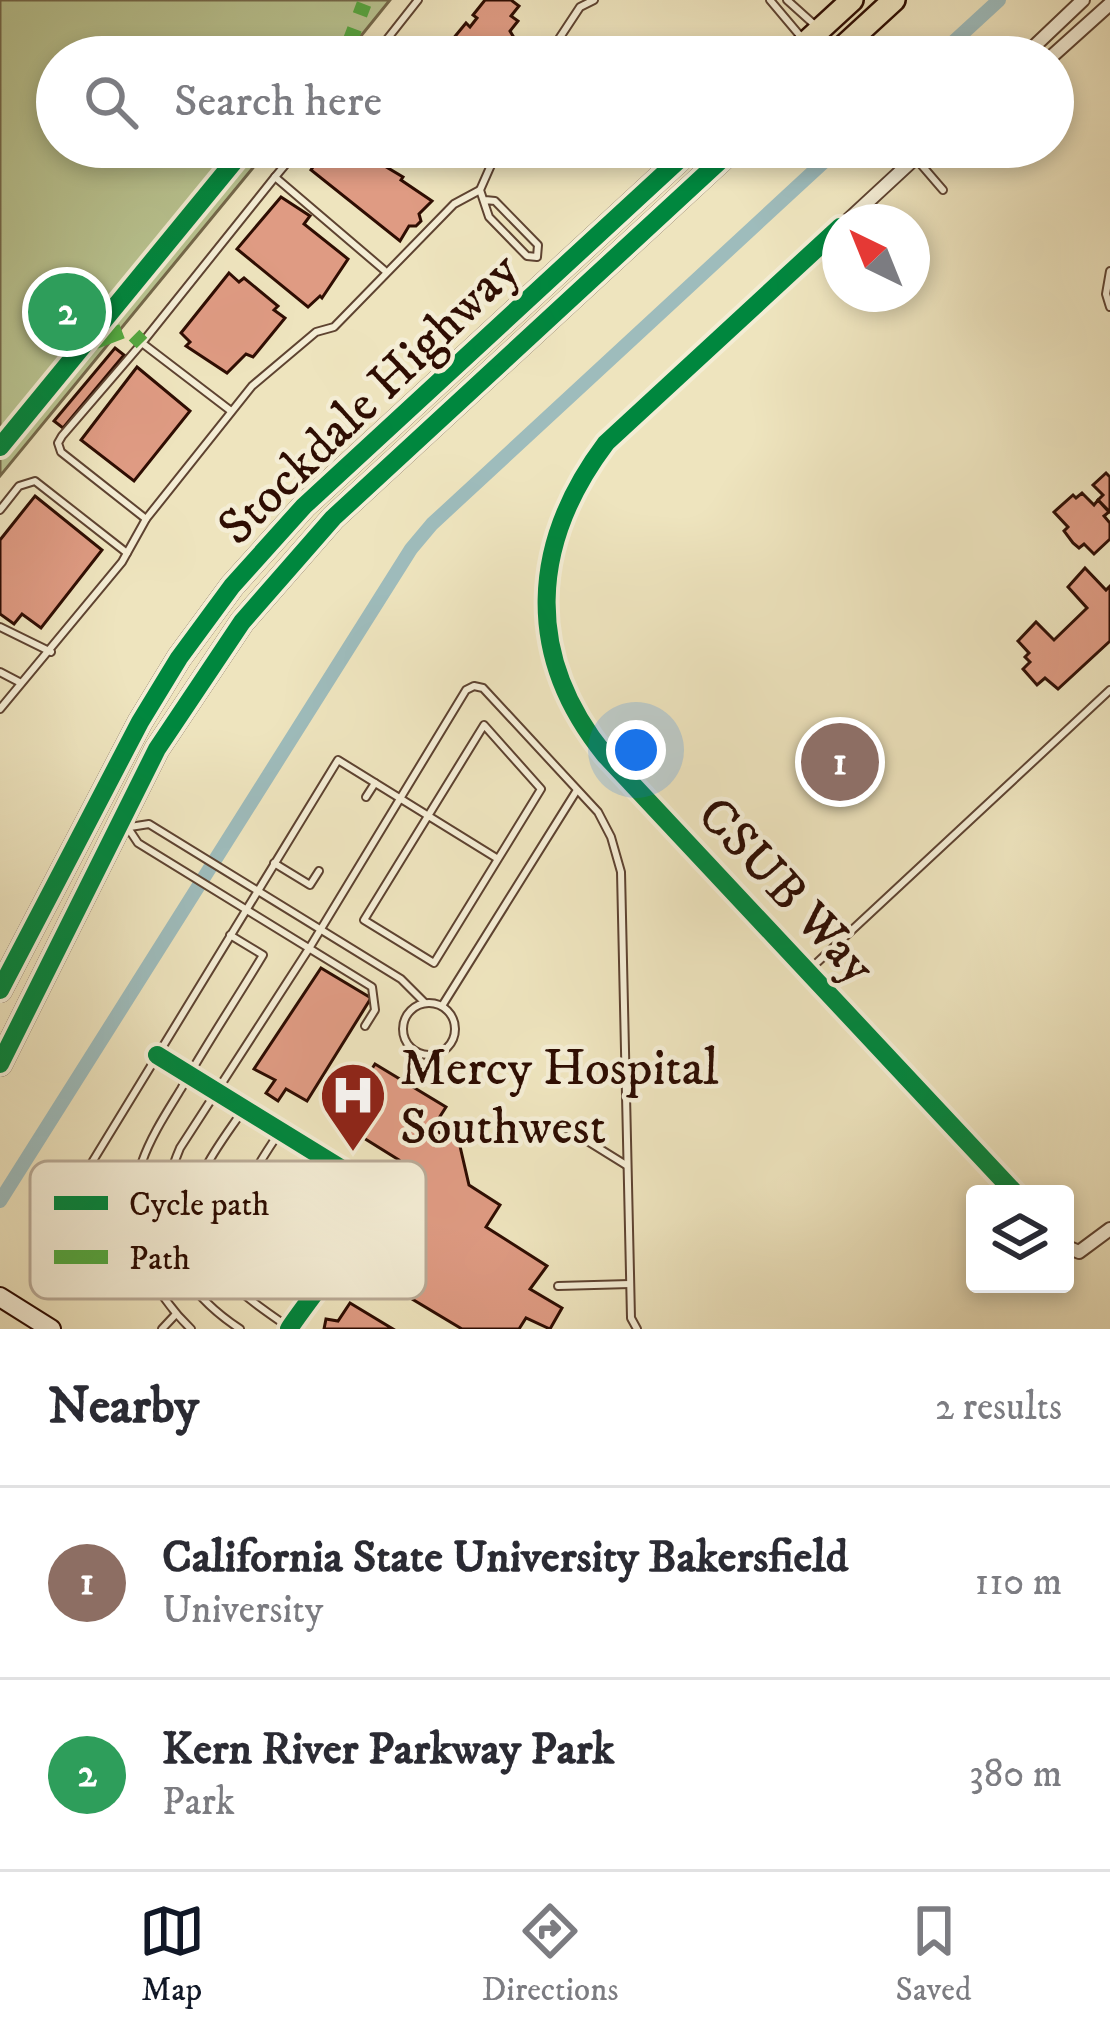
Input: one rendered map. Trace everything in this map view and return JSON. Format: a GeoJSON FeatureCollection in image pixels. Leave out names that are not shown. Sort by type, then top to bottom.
{"type":"FeatureCollection","features":[{"type":"Feature","properties":{"kind":"main road"},"geometry":{"type":"LineString","coordinates":[[813,36],[852,0]]}},
{"type":"Feature","properties":{"kind":"main road"},"geometry":{"type":"LineString","coordinates":[[855,36],[894,0]]}},
{"type":"Feature","properties":{"kind":"main road","name":"Stockdale Highway"},"geometry":{"type":"LineString","coordinates":[[0,991],[12,952],[179,658],[256,557],[304,506],[670,168]]}},
{"type":"Feature","properties":{"kind":"main road","name":"Stockdale Highway"},"geometry":{"type":"LineString","coordinates":[[0,1064],[124,824],[157,748],[242,622],[304,548],[712,168]]}},
{"type":"Feature","properties":{"kind":"main road"},"geometry":{"type":"LineString","coordinates":[[0,1034],[23,982],[12,952]]}},
{"type":"Feature","properties":{"kind":"main road"},"geometry":{"type":"LineString","coordinates":[[0,1297],[51,1329]]}},
{"type":"Feature","properties":{"kind":"street"},"geometry":{"type":"LineString","coordinates":[[1045,36],[1082,0]]}},
{"type":"Feature","properties":{"kind":"street"},"geometry":{"type":"LineString","coordinates":[[1074,36],[1110,4]]}},
{"type":"Feature","properties":{"kind":"street","name":"CSUB Way"},"geometry":{"type":"LineString","coordinates":[[863,204],[896,168]]}},
{"type":"Feature","properties":{"kind":"street","name":"CSUB Way"},"geometry":{"type":"LineString","coordinates":[[822,244],[606,443],[580,478],[548,569],[553,657],[588,735],[1008,1185]]}},
{"type":"Feature","properties":{"kind":"street"},"geometry":{"type":"LineString","coordinates":[[1074,1250],[1079,1252],[1110,1228]]}},
{"type":"Feature","properties":{"kind":"lane"},"geometry":{"type":"LineString","coordinates":[[390,36],[418,0]]}},
{"type":"Feature","properties":{"kind":"lane"},"geometry":{"type":"LineString","coordinates":[[560,36],[574,15],[594,0]]}},
{"type":"Feature","properties":{"kind":"lane"},"geometry":{"type":"LineString","coordinates":[[770,0],[799,36]]}},
{"type":"Feature","properties":{"kind":"lane"},"geometry":{"type":"LineString","coordinates":[[788,0],[802,36]]}},
{"type":"Feature","properties":{"kind":"lane"},"geometry":{"type":"LineString","coordinates":[[146,519],[61,452],[58,443],[282,168]]}},
{"type":"Feature","properties":{"kind":"lane"},"geometry":{"type":"LineString","coordinates":[[0,709],[51,652],[127,553],[146,519],[256,383],[316,332],[334,327],[454,203],[480,190],[490,168]]}},
{"type":"Feature","properties":{"kind":"lane"},"geometry":{"type":"LineString","coordinates":[[923,168],[943,190]]}},
{"type":"Feature","properties":{"kind":"lane"},"geometry":{"type":"LineString","coordinates":[[275,177],[386,271]]}},
{"type":"Feature","properties":{"kind":"lane"},"geometry":{"type":"LineString","coordinates":[[480,190],[489,217],[527,256],[537,257],[555,274]]}},
{"type":"Feature","properties":{"kind":"lane"},"geometry":{"type":"LineString","coordinates":[[485,200],[495,201],[538,245],[537,257]]}},
{"type":"Feature","properties":{"kind":"lane"},"geometry":{"type":"LineString","coordinates":[[1110,271],[1106,294],[1110,307]]}},
{"type":"Feature","properties":{"kind":"lane"},"geometry":{"type":"LineString","coordinates":[[142,343],[231,411]]}},
{"type":"Feature","properties":{"kind":"lane"},"geometry":{"type":"LineString","coordinates":[[0,510],[19,486],[35,481],[127,553]]}},
{"type":"Feature","properties":{"kind":"lane"},"geometry":{"type":"LineString","coordinates":[[0,627],[51,652]]}},
{"type":"Feature","properties":{"kind":"lane"},"geometry":{"type":"LineString","coordinates":[[0,672],[21,683]]}},
{"type":"Feature","properties":{"kind":"lane"},"geometry":{"type":"LineString","coordinates":[[174,1161],[466,690],[483,688],[578,789],[604,824],[620,872],[630,1284],[632,1318],[638,1329]]}},
{"type":"Feature","properties":{"kind":"lane"},"geometry":{"type":"LineString","coordinates":[[808,971],[1110,690]]}},
{"type":"Feature","properties":{"kind":"lane"},"geometry":{"type":"LineString","coordinates":[[484,724],[541,789],[497,859],[434,963],[364,920],[484,724]]}},
{"type":"Feature","properties":{"kind":"lane"},"geometry":{"type":"LineString","coordinates":[[93,1161],[338,760],[497,859]]}},
{"type":"Feature","properties":{"kind":"lane"},"geometry":{"type":"LineString","coordinates":[[366,797],[375,783]]}},
{"type":"Feature","properties":{"kind":"lane"},"geometry":{"type":"LineString","coordinates":[[442,1006],[578,789]]}},
{"type":"Feature","properties":{"kind":"lane"},"geometry":{"type":"LineString","coordinates":[[94,808],[124,824],[138,843],[371,987],[375,1010],[365,1025]]}},
{"type":"Feature","properties":{"kind":"lane"},"geometry":{"type":"LineString","coordinates":[[124,824],[149,824],[400,979],[425,1003],[442,1006],[454,1019],[454,1036],[444,1051],[420,1054],[406,1043],[402,1026],[410,1011],[425,1003]]}},
{"type":"Feature","properties":{"kind":"lane"},"geometry":{"type":"LineString","coordinates":[[274,863],[310,885],[320,871]]}},
{"type":"Feature","properties":{"kind":"lane"},"geometry":{"type":"LineString","coordinates":[[144,1161],[189,1075],[263,956],[230,935]]}},
{"type":"Feature","properties":{"kind":"lane"},"geometry":{"type":"LineString","coordinates":[[157,1055],[326,1161]]}},
{"type":"Feature","properties":{"kind":"lane"},"geometry":{"type":"LineString","coordinates":[[209,1161],[243,1110]]}},
{"type":"Feature","properties":{"kind":"lane"},"geometry":{"type":"LineString","coordinates":[[560,1124],[626,1165]]}},
{"type":"Feature","properties":{"kind":"lane"},"geometry":{"type":"LineString","coordinates":[[260,1161],[279,1132]]}},
{"type":"Feature","properties":{"kind":"lane"},"geometry":{"type":"LineString","coordinates":[[307,1161],[313,1152]]}},
{"type":"Feature","properties":{"kind":"lane"},"geometry":{"type":"LineString","coordinates":[[558,1286],[630,1284]]}},
{"type":"Feature","properties":{"kind":"lane"},"geometry":{"type":"LineString","coordinates":[[163,1299],[191,1329]]}},
{"type":"Feature","properties":{"kind":"lane"},"geometry":{"type":"LineString","coordinates":[[204,1299],[239,1329]]}},
{"type":"Feature","properties":{"kind":"lane"},"geometry":{"type":"LineString","coordinates":[[251,1299],[289,1328],[309,1299]]}},
{"type":"Feature","properties":{"kind":"lane"},"geometry":{"type":"LineString","coordinates":[[162,1329],[176,1314]]}},
{"type":"Feature","properties":{"kind":"green space"},"geometry":{"type":"Polygon","coordinates":[[[0,0],[390,0],[361,36],[36,36],[36,168],[253,168],[0,476],[0,0]]]}},
{"type":"Feature","properties":{"kind":"building"},"geometry":{"type":"Polygon","coordinates":[[[485,0],[511,0],[519,6],[511,16],[518,21],[510,31],[513,36],[455,36],[466,23],[470,27],[477,18],[473,15],[485,0]]]}},
{"type":"Feature","properties":{"kind":"building"},"geometry":{"type":"Polygon","coordinates":[[[388,168],[432,201],[419,214],[421,221],[409,226],[400,241],[311,170],[388,168]]]}},
{"type":"Feature","properties":{"kind":"building"},"geometry":{"type":"Polygon","coordinates":[[[281,197],[310,216],[304,224],[348,259],[322,298],[308,307],[237,249],[281,197]]]}},
{"type":"Feature","properties":{"kind":"building"},"geometry":{"type":"Polygon","coordinates":[[[229,273],[239,282],[244,278],[278,306],[274,310],[285,318],[253,357],[246,354],[227,373],[186,346],[190,342],[181,333],[229,273]]]}},
{"type":"Feature","properties":{"kind":"building"},"geometry":{"type":"Polygon","coordinates":[[[115,348],[124,355],[63,428],[54,421],[115,348]]]}},
{"type":"Feature","properties":{"kind":"building"},"geometry":{"type":"Polygon","coordinates":[[[137,367],[190,411],[134,481],[81,440],[137,367]]]}},
{"type":"Feature","properties":{"kind":"building"},"geometry":{"type":"Polygon","coordinates":[[[1106,473],[1110,512],[1098,500],[1103,495],[1093,485],[1106,473]]]}},
{"type":"Feature","properties":{"kind":"building"},"geometry":{"type":"Polygon","coordinates":[[[1082,493],[1109,512],[1104,516],[1110,523],[1110,539],[1094,554],[1084,544],[1079,548],[1073,543],[1064,531],[1068,527],[1054,512],[1082,493]]]}},
{"type":"Feature","properties":{"kind":"building"},"geometry":{"type":"Polygon","coordinates":[[[35,496],[102,550],[41,628],[22,614],[14,624],[0,614],[0,540],[35,496]]]}},
{"type":"Feature","properties":{"kind":"building"},"geometry":{"type":"Polygon","coordinates":[[[1085,568],[1106,590],[1110,586],[1110,641],[1058,689],[1045,678],[1037,685],[1023,669],[1030,662],[1025,657],[1029,653],[1018,641],[1036,622],[1054,640],[1087,608],[1068,587],[1085,568]]]}},
{"type":"Feature","properties":{"kind":"building"},"geometry":{"type":"Polygon","coordinates":[[[321,968],[371,998],[307,1101],[286,1089],[278,1101],[266,1093],[275,1080],[254,1069],[321,968]]]}},
{"type":"Feature","properties":{"kind":"building"},"geometry":{"type":"Polygon","coordinates":[[[375,1064],[446,1107],[432,1129],[459,1142],[469,1185],[500,1205],[486,1227],[547,1266],[530,1289],[562,1308],[550,1329],[526,1318],[519,1329],[462,1329],[412,1299],[426,1299],[426,1161],[399,1161],[338,1122],[375,1064]]]}},
{"type":"Feature","properties":{"kind":"building"},"geometry":{"type":"Polygon","coordinates":[[[350,1303],[393,1329],[324,1329],[326,1319],[338,1321],[350,1303]]]}},
{"type":"Feature","properties":{"kind":"waterway"},"geometry":{"type":"LineString","coordinates":[[960,36],[999,0]]}},
{"type":"Feature","properties":{"kind":"waterway"},"geometry":{"type":"LineString","coordinates":[[0,1201],[411,549],[432,524],[817,168]]}},
{"type":"Feature","properties":{"kind":"marked path"},"geometry":{"type":"LineString","coordinates":[[352,36],[364,4]]}},
{"type":"Feature","properties":{"kind":"marked path"},"geometry":{"type":"LineString","coordinates":[[94,342],[128,329],[142,343]]}},
{"type":"Feature","properties":{"kind":"cycle path"},"geometry":{"type":"LineString","coordinates":[[0,447],[229,168]]}},
{"type":"Feature","properties":{"kind":"cycle path"},"geometry":{"type":"LineString","coordinates":[[0,990],[140,722],[232,586],[304,506],[670,168]]}},
{"type":"Feature","properties":{"kind":"cycle path"},"geometry":{"type":"LineString","coordinates":[[0,1064],[157,749],[242,622],[333,518],[712,168]]}},
{"type":"Feature","properties":{"kind":"cycle path"},"geometry":{"type":"LineString","coordinates":[[822,244],[606,443],[562,520],[547,599],[550,639],[560,678],[605,755],[1008,1185]]}},
{"type":"Feature","properties":{"kind":"cycle path"},"geometry":{"type":"LineString","coordinates":[[157,1055],[329,1161]]}},
{"type":"Feature","properties":{"kind":"cycle path"},"geometry":{"type":"LineString","coordinates":[[289,1329],[311,1299]]}},
{"type":"Feature","properties":{"kind":"place","name":"Kern River Parkway Park"},"geometry":{"type":"Point","coordinates":[67,312]}},
{"type":"Feature","properties":{"kind":"place","name":"California State University Bakersfield"},"geometry":{"type":"Point","coordinates":[840,762]}},
{"type":"Feature","properties":{"kind":"place","name":"Mercy Hospital Southwest"},"geometry":{"type":"Point","coordinates":[353,1154]}}]}
